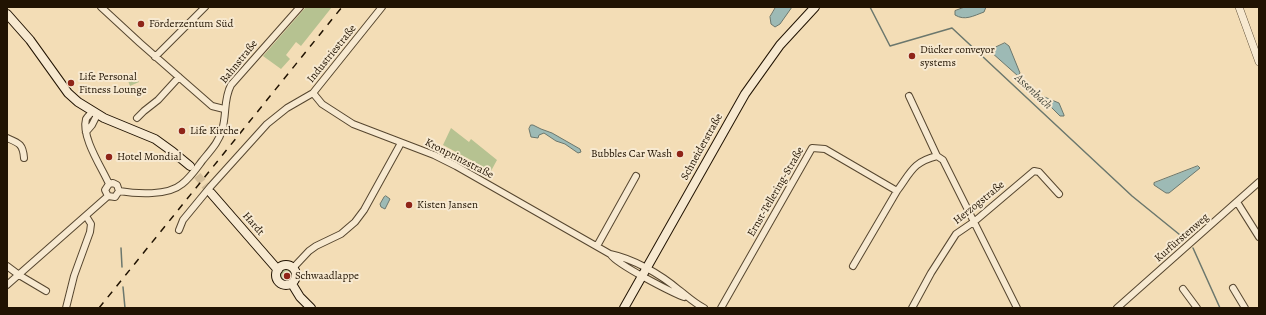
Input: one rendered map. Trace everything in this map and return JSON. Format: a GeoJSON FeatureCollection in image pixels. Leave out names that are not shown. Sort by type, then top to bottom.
{"type":"FeatureCollection","features":[{"type":"Feature","properties":{"kind":"main road","name":"Schneiderstraße"},"geometry":{"type":"LineString","coordinates":[[624,308],[745,94],[780,45],[815,7]]}},
{"type":"Feature","properties":{"kind":"main road"},"geometry":{"type":"LineString","coordinates":[[7,14],[30,40],[68,93],[94,113],[155,139],[190,166]]}},
{"type":"Feature","properties":{"kind":"main road","name":"Hardt"},"geometry":{"type":"LineString","coordinates":[[211,193],[278,270]]}},
{"type":"Feature","properties":{"kind":"main road"},"geometry":{"type":"LineString","coordinates":[[285,265],[293,268],[297,277],[292,284],[286,286],[279,282],[276,276],[278,270],[285,265]]}},
{"type":"Feature","properties":{"kind":"main road"},"geometry":{"type":"LineString","coordinates":[[292,284],[300,297],[310,308]]}},
{"type":"Feature","properties":{"kind":"street"},"geometry":{"type":"LineString","coordinates":[[101,7],[155,57],[212,106],[224,109]]}},
{"type":"Feature","properties":{"kind":"street"},"geometry":{"type":"LineString","coordinates":[[155,57],[205,7]]}},
{"type":"Feature","properties":{"kind":"street","name":"Bahnstraße"},"geometry":{"type":"LineString","coordinates":[[119,191],[128,193],[166,192],[181,185],[188,179],[220,136],[224,124],[226,98],[231,85],[300,7]]}},
{"type":"Feature","properties":{"kind":"street","name":"Industriestraße"},"geometry":{"type":"LineString","coordinates":[[179,230],[187,214],[262,129],[287,108],[313,93],[382,7]]}},
{"type":"Feature","properties":{"kind":"street"},"geometry":{"type":"LineString","coordinates":[[1239,7],[1259,62]]}},
{"type":"Feature","properties":{"kind":"street"},"geometry":{"type":"LineString","coordinates":[[137,118],[158,100],[178,77]]}},
{"type":"Feature","properties":{"kind":"street","name":"Kronprinzstraße"},"geometry":{"type":"LineString","coordinates":[[313,93],[322,104],[353,124],[434,155],[456,166],[597,246],[610,254],[613,258],[645,272],[676,294],[686,297],[704,308]]}},
{"type":"Feature","properties":{"kind":"street"},"geometry":{"type":"LineString","coordinates":[[909,96],[937,156],[943,160],[1017,308]]}},
{"type":"Feature","properties":{"kind":"street"},"geometry":{"type":"LineString","coordinates":[[94,113],[86,119],[86,132],[90,146],[109,184]]}},
{"type":"Feature","properties":{"kind":"street"},"geometry":{"type":"LineString","coordinates":[[7,138],[20,144],[24,158]]}},
{"type":"Feature","properties":{"kind":"street"},"geometry":{"type":"LineString","coordinates":[[293,268],[308,251],[341,234],[356,222],[401,143]]}},
{"type":"Feature","properties":{"kind":"street","name":"Ernst-Tellering-Straße"},"geometry":{"type":"LineString","coordinates":[[722,308],[812,148],[825,149],[897,192]]}},
{"type":"Feature","properties":{"kind":"street"},"geometry":{"type":"LineString","coordinates":[[853,266],[897,192],[917,164],[926,159],[937,156]]}},
{"type":"Feature","properties":{"kind":"street","name":"Herzogstraße"},"geometry":{"type":"LineString","coordinates":[[912,308],[956,234],[1034,171],[1039,172],[1059,194]]}},
{"type":"Feature","properties":{"kind":"street"},"geometry":{"type":"LineString","coordinates":[[597,246],[636,176]]}},
{"type":"Feature","properties":{"kind":"street","name":"Kurfürstenweg"},"geometry":{"type":"LineString","coordinates":[[1117,308],[1259,182]]}},
{"type":"Feature","properties":{"kind":"street"},"geometry":{"type":"LineString","coordinates":[[108,196],[115,197],[119,191],[117,185],[113,183],[109,184]]}},
{"type":"Feature","properties":{"kind":"street"},"geometry":{"type":"LineString","coordinates":[[108,196],[105,190],[109,184]]}},
{"type":"Feature","properties":{"kind":"street"},"geometry":{"type":"LineString","coordinates":[[7,285],[108,196]]}},
{"type":"Feature","properties":{"kind":"street"},"geometry":{"type":"LineString","coordinates":[[1237,202],[1259,237]]}},
{"type":"Feature","properties":{"kind":"street"},"geometry":{"type":"LineString","coordinates":[[66,308],[74,276],[90,232],[91,224],[86,216]]}},
{"type":"Feature","properties":{"kind":"street"},"geometry":{"type":"LineString","coordinates":[[7,266],[46,291]]}},
{"type":"Feature","properties":{"kind":"street"},"geometry":{"type":"LineString","coordinates":[[1233,288],[1245,308]]}},
{"type":"Feature","properties":{"kind":"street"},"geometry":{"type":"LineString","coordinates":[[1183,289],[1197,308]]}},
{"type":"Feature","properties":{"kind":"green space"},"geometry":{"type":"Polygon","coordinates":[[[306,7],[332,7],[301,46],[296,42],[286,55],[290,59],[281,69],[263,56],[306,7]]]}},
{"type":"Feature","properties":{"kind":"green space"},"geometry":{"type":"Polygon","coordinates":[[[133,75],[139,82],[130,86],[127,78],[133,75]]]}},
{"type":"Feature","properties":{"kind":"green space"},"geometry":{"type":"Polygon","coordinates":[[[451,128],[469,142],[471,139],[497,160],[491,171],[443,145],[451,128]]]}},
{"type":"Feature","properties":{"kind":"green space"},"geometry":{"type":"Polygon","coordinates":[[[288,269],[291,270],[291,280],[284,281],[281,280],[280,273],[281,270],[288,269]]]}},
{"type":"Feature","properties":{"kind":"water"},"geometry":{"type":"Polygon","coordinates":[[[776,7],[792,7],[780,24],[775,27],[771,24],[770,17],[776,7]]]}},
{"type":"Feature","properties":{"kind":"water"},"geometry":{"type":"Polygon","coordinates":[[[965,7],[986,7],[984,12],[966,18],[955,15],[955,11],[965,7]]]}},
{"type":"Feature","properties":{"kind":"water"},"geometry":{"type":"Polygon","coordinates":[[[1005,43],[1009,46],[1020,73],[1018,76],[991,52],[992,49],[1005,43]]]}},
{"type":"Feature","properties":{"kind":"water"},"geometry":{"type":"Polygon","coordinates":[[[1042,96],[1059,103],[1064,116],[1060,116],[1042,98],[1042,96]]]}},
{"type":"Feature","properties":{"kind":"water"},"geometry":{"type":"Polygon","coordinates":[[[531,125],[552,133],[580,149],[581,152],[578,153],[544,133],[539,135],[538,138],[531,137],[529,129],[531,125]]]}},
{"type":"Feature","properties":{"kind":"water"},"geometry":{"type":"Polygon","coordinates":[[[1198,166],[1200,168],[1169,193],[1166,193],[1154,185],[1154,183],[1198,166]]]}},
{"type":"Feature","properties":{"kind":"water"},"geometry":{"type":"Polygon","coordinates":[[[386,196],[390,199],[385,209],[381,207],[380,204],[386,196]]]}},
{"type":"Feature","properties":{"kind":"waterway","name":"Assenbach"},"geometry":{"type":"LineString","coordinates":[[870,7],[890,46],[952,28],[1132,196],[1185,239]]}},
{"type":"Feature","properties":{"kind":"waterway"},"geometry":{"type":"LineString","coordinates":[[121,248],[122,267]]}},
{"type":"Feature","properties":{"kind":"waterway","name":"Assenbach"},"geometry":{"type":"LineString","coordinates":[[1193,248],[1220,308]]}},
{"type":"Feature","properties":{"kind":"waterway"},"geometry":{"type":"LineString","coordinates":[[123,287],[125,308]]}},
{"type":"Feature","properties":{"kind":"tunnel"},"geometry":{"type":"LineString","coordinates":[[190,166],[211,193]]}},
{"type":"Feature","properties":{"kind":"railway"},"geometry":{"type":"LineString","coordinates":[[99,308],[342,7]]}},
{"type":"Feature","properties":{"kind":"place","name":"Förderzentum Süd"},"geometry":{"type":"Point","coordinates":[141,24]}},
{"type":"Feature","properties":{"kind":"place","name":"Dücker conveyor systems"},"geometry":{"type":"Point","coordinates":[912,56]}},
{"type":"Feature","properties":{"kind":"place","name":"Life Personal Fitness Lounge"},"geometry":{"type":"Point","coordinates":[71,83]}},
{"type":"Feature","properties":{"kind":"place","name":"Life Kirche"},"geometry":{"type":"Point","coordinates":[182,131]}},
{"type":"Feature","properties":{"kind":"place","name":"Bubbles Car Wash"},"geometry":{"type":"Point","coordinates":[680,154]}},
{"type":"Feature","properties":{"kind":"place","name":"Hotel Mondial"},"geometry":{"type":"Point","coordinates":[109,157]}},
{"type":"Feature","properties":{"kind":"place","name":"Kisten Jansen"},"geometry":{"type":"Point","coordinates":[409,205]}},
{"type":"Feature","properties":{"kind":"place","name":"Schwaadlappe"},"geometry":{"type":"Point","coordinates":[287,276]}}]}
